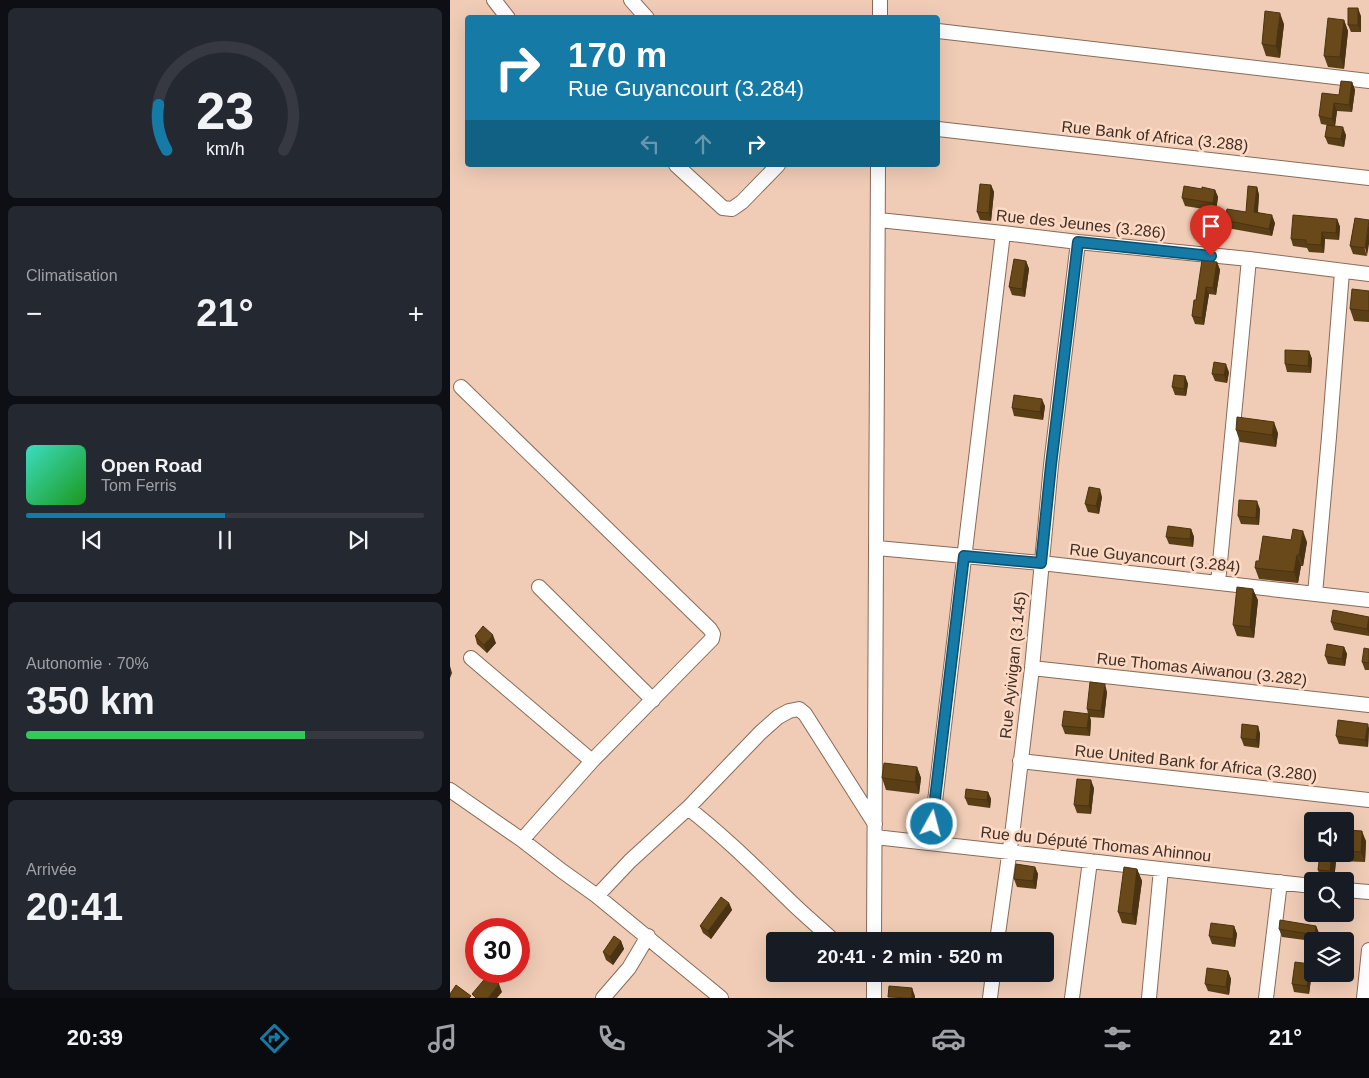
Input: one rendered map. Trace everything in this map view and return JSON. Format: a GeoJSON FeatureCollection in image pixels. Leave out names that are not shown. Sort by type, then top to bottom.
{"type":"FeatureCollection","features":[{"type":"Feature","properties":{"kind":"street"},"geometry":{"type":"LineString","coordinates":[[494,0],[506,15]]}},
{"type":"Feature","properties":{"kind":"street"},"geometry":{"type":"LineString","coordinates":[[630,0],[644,15]]}},
{"type":"Feature","properties":{"kind":"street"},"geometry":{"type":"LineString","coordinates":[[880,0],[880,15]]}},
{"type":"Feature","properties":{"kind":"street"},"geometry":{"type":"LineString","coordinates":[[940,31],[1369,81]]}},
{"type":"Feature","properties":{"kind":"street","name":"Rue Bank of Africa (3.288)"},"geometry":{"type":"LineString","coordinates":[[940,129],[1369,178]]}},
{"type":"Feature","properties":{"kind":"street"},"geometry":{"type":"LineString","coordinates":[[678,167],[723,208],[732,209],[742,202],[776,167]]}},
{"type":"Feature","properties":{"kind":"street"},"geometry":{"type":"LineString","coordinates":[[874,932],[878,167]]}},
{"type":"Feature","properties":{"kind":"street","name":"Rue des Jeunes (3.286)"},"geometry":{"type":"LineString","coordinates":[[879,220],[1249,259],[1369,274]]}},
{"type":"Feature","properties":{"kind":"street"},"geometry":{"type":"LineString","coordinates":[[930,843],[1003,233]]}},
{"type":"Feature","properties":{"kind":"street","name":"Rue Ayivigan (3.145)"},"geometry":{"type":"LineString","coordinates":[[998,932],[1032,668],[1051,465],[1078,242]]}},
{"type":"Feature","properties":{"kind":"street"},"geometry":{"type":"LineString","coordinates":[[1218,583],[1249,259]]}},
{"type":"Feature","properties":{"kind":"street"},"geometry":{"type":"LineString","coordinates":[[1315,594],[1342,272]]}},
{"type":"Feature","properties":{"kind":"street"},"geometry":{"type":"LineString","coordinates":[[461,387],[713,634],[712,639],[592,761],[522,840]]}},
{"type":"Feature","properties":{"kind":"street","name":"Rue Guyancourt (3.284)"},"geometry":{"type":"LineString","coordinates":[[877,548],[1041,563],[1369,600]]}},
{"type":"Feature","properties":{"kind":"street"},"geometry":{"type":"LineString","coordinates":[[539,587],[653,700]]}},
{"type":"Feature","properties":{"kind":"street"},"geometry":{"type":"LineString","coordinates":[[471,658],[592,761]]}},
{"type":"Feature","properties":{"kind":"street","name":"Rue Thomas Aiwanou (3.282)"},"geometry":{"type":"LineString","coordinates":[[1032,668],[1369,704]]}},
{"type":"Feature","properties":{"kind":"street"},"geometry":{"type":"LineString","coordinates":[[597,896],[630,861],[688,808],[760,733],[788,711],[799,709],[810,722],[875,830]]}},
{"type":"Feature","properties":{"kind":"street","name":"Rue United Bank for Africa (3.280)"},"geometry":{"type":"LineString","coordinates":[[1020,761],[1369,800]]}},
{"type":"Feature","properties":{"kind":"street"},"geometry":{"type":"LineString","coordinates":[[450,790],[522,840],[597,896],[722,998]]}},
{"type":"Feature","properties":{"kind":"street"},"geometry":{"type":"LineString","coordinates":[[688,808],[733,846],[824,932]]}},
{"type":"Feature","properties":{"kind":"street","name":"Rue du Député Thomas Ahinnou"},"geometry":{"type":"LineString","coordinates":[[875,830],[930,843],[1304,885]]}},
{"type":"Feature","properties":{"kind":"street"},"geometry":{"type":"LineString","coordinates":[[1072,998],[1090,861]]}},
{"type":"Feature","properties":{"kind":"street"},"geometry":{"type":"LineString","coordinates":[[1149,998],[1161,869]]}},
{"type":"Feature","properties":{"kind":"street"},"geometry":{"type":"LineString","coordinates":[[1266,998],[1280,882]]}},
{"type":"Feature","properties":{"kind":"street"},"geometry":{"type":"LineString","coordinates":[[1354,891],[1369,892]]}},
{"type":"Feature","properties":{"kind":"street"},"geometry":{"type":"LineString","coordinates":[[603,998],[629,968],[648,936]]}},
{"type":"Feature","properties":{"kind":"street"},"geometry":{"type":"LineString","coordinates":[[1364,998],[1369,950]]}},
{"type":"Feature","properties":{"kind":"street"},"geometry":{"type":"LineString","coordinates":[[873,982],[874,998]]}},
{"type":"Feature","properties":{"kind":"street"},"geometry":{"type":"LineString","coordinates":[[990,998],[992,982]]}},
{"type":"Feature","properties":{"kind":"building"},"geometry":{"type":"Polygon","coordinates":[[[1348,8],[1358,8],[1358,25],[1348,25],[1348,8]]]}},
{"type":"Feature","properties":{"kind":"building"},"geometry":{"type":"Polygon","coordinates":[[[1265,11],[1280,13],[1276,46],[1262,44],[1265,11]]]}},
{"type":"Feature","properties":{"kind":"building"},"geometry":{"type":"Polygon","coordinates":[[[1328,18],[1344,20],[1340,57],[1324,56],[1328,18]]]}},
{"type":"Feature","properties":{"kind":"building"},"geometry":{"type":"Polygon","coordinates":[[[1341,81],[1352,82],[1349,105],[1334,103],[1332,119],[1319,116],[1322,93],[1339,95],[1341,81]]]}},
{"type":"Feature","properties":{"kind":"building"},"geometry":{"type":"Polygon","coordinates":[[[1327,125],[1343,127],[1341,139],[1325,137],[1327,125]]]}},
{"type":"Feature","properties":{"kind":"building"},"geometry":{"type":"Polygon","coordinates":[[[980,184],[991,185],[989,213],[977,212],[980,184]]]}},
{"type":"Feature","properties":{"kind":"building"},"geometry":{"type":"Polygon","coordinates":[[[1184,186],[1215,190],[1213,203],[1182,198],[1184,186]]]}},
{"type":"Feature","properties":{"kind":"building"},"geometry":{"type":"Polygon","coordinates":[[[1248,186],[1257,187],[1254,212],[1272,215],[1269,229],[1224,220],[1227,209],[1246,212],[1248,186]]]}},
{"type":"Feature","properties":{"kind":"building"},"geometry":{"type":"Polygon","coordinates":[[[1293,215],[1337,219],[1336,233],[1322,232],[1321,245],[1306,244],[1306,240],[1291,239],[1293,215]]]}},
{"type":"Feature","properties":{"kind":"building"},"geometry":{"type":"Polygon","coordinates":[[[1355,218],[1369,220],[1365,248],[1350,246],[1355,218]]]}},
{"type":"Feature","properties":{"kind":"building"},"geometry":{"type":"Polygon","coordinates":[[[1014,259],[1026,261],[1022,289],[1009,287],[1014,259]]]}},
{"type":"Feature","properties":{"kind":"building"},"geometry":{"type":"Polygon","coordinates":[[[1202,260],[1217,262],[1213,288],[1206,287],[1202,318],[1192,316],[1202,260]]]}},
{"type":"Feature","properties":{"kind":"building"},"geometry":{"type":"Polygon","coordinates":[[[1352,289],[1369,291],[1369,311],[1350,309],[1352,289]]]}},
{"type":"Feature","properties":{"kind":"building"},"geometry":{"type":"Polygon","coordinates":[[[1285,350],[1309,351],[1308,366],[1285,364],[1285,350]]]}},
{"type":"Feature","properties":{"kind":"building"},"geometry":{"type":"Polygon","coordinates":[[[1214,362],[1226,364],[1224,375],[1212,374],[1214,362]]]}},
{"type":"Feature","properties":{"kind":"building"},"geometry":{"type":"Polygon","coordinates":[[[1174,375],[1185,376],[1184,389],[1172,387],[1174,375]]]}},
{"type":"Feature","properties":{"kind":"building"},"geometry":{"type":"Polygon","coordinates":[[[1014,395],[1042,399],[1040,412],[1012,408],[1014,395]]]}},
{"type":"Feature","properties":{"kind":"building"},"geometry":{"type":"Polygon","coordinates":[[[1237,417],[1274,422],[1272,435],[1236,430],[1237,417]]]}},
{"type":"Feature","properties":{"kind":"building"},"geometry":{"type":"Polygon","coordinates":[[[1089,487],[1100,489],[1096,506],[1085,504],[1089,487]]]}},
{"type":"Feature","properties":{"kind":"building"},"geometry":{"type":"Polygon","coordinates":[[[1239,500],[1257,501],[1256,518],[1238,516],[1239,500]]]}},
{"type":"Feature","properties":{"kind":"building"},"geometry":{"type":"Polygon","coordinates":[[[1168,526],[1191,529],[1190,539],[1166,537],[1168,526]]]}},
{"type":"Feature","properties":{"kind":"building"},"geometry":{"type":"Polygon","coordinates":[[[1293,529],[1303,531],[1294,572],[1255,568],[1256,561],[1259,561],[1263,536],[1291,540],[1293,529]]]}},
{"type":"Feature","properties":{"kind":"building"},"geometry":{"type":"Polygon","coordinates":[[[1237,587],[1253,589],[1250,627],[1233,625],[1237,587]]]}},
{"type":"Feature","properties":{"kind":"building"},"geometry":{"type":"Polygon","coordinates":[[[1333,610],[1369,617],[1367,629],[1331,622],[1333,610]]]}},
{"type":"Feature","properties":{"kind":"building"},"geometry":{"type":"Polygon","coordinates":[[[483,626],[493,635],[484,645],[475,636],[483,626]]]}},
{"type":"Feature","properties":{"kind":"building"},"geometry":{"type":"Polygon","coordinates":[[[1327,644],[1344,647],[1342,659],[1325,656],[1327,644]]]}},
{"type":"Feature","properties":{"kind":"building"},"geometry":{"type":"Polygon","coordinates":[[[1364,648],[1369,649],[1369,663],[1362,662],[1364,648]]]}},
{"type":"Feature","properties":{"kind":"building"},"geometry":{"type":"Polygon","coordinates":[[[1090,682],[1105,684],[1101,711],[1087,709],[1090,682]]]}},
{"type":"Feature","properties":{"kind":"building"},"geometry":{"type":"Polygon","coordinates":[[[1064,711],[1089,714],[1087,728],[1062,726],[1064,711]]]}},
{"type":"Feature","properties":{"kind":"building"},"geometry":{"type":"Polygon","coordinates":[[[1338,720],[1368,724],[1365,740],[1336,736],[1338,720]]]}},
{"type":"Feature","properties":{"kind":"building"},"geometry":{"type":"Polygon","coordinates":[[[1242,724],[1258,726],[1256,740],[1241,738],[1242,724]]]}},
{"type":"Feature","properties":{"kind":"building"},"geometry":{"type":"Polygon","coordinates":[[[884,763],[917,767],[915,782],[882,778],[884,763]]]}},
{"type":"Feature","properties":{"kind":"building"},"geometry":{"type":"Polygon","coordinates":[[[1077,779],[1091,780],[1089,806],[1074,805],[1077,779]]]}},
{"type":"Feature","properties":{"kind":"building"},"geometry":{"type":"Polygon","coordinates":[[[966,789],[988,792],[987,800],[965,798],[966,789]]]}},
{"type":"Feature","properties":{"kind":"building"},"geometry":{"type":"Polygon","coordinates":[[[1354,830],[1362,831],[1361,852],[1354,852],[1354,830]]]}},
{"type":"Feature","properties":{"kind":"building"},"geometry":{"type":"Polygon","coordinates":[[[1319,862],[1331,862],[1330,871],[1318,870],[1319,862]]]}},
{"type":"Feature","properties":{"kind":"building"},"geometry":{"type":"Polygon","coordinates":[[[1016,864],[1035,867],[1033,881],[1014,879],[1016,864]]]}},
{"type":"Feature","properties":{"kind":"building"},"geometry":{"type":"Polygon","coordinates":[[[1124,867],[1137,869],[1132,914],[1118,912],[1124,867]]]}},
{"type":"Feature","properties":{"kind":"building"},"geometry":{"type":"Polygon","coordinates":[[[721,897],[729,903],[708,931],[700,926],[721,897]]]}},
{"type":"Feature","properties":{"kind":"building"},"geometry":{"type":"Polygon","coordinates":[[[1280,920],[1316,926],[1315,932],[1304,933],[1279,929],[1280,920]]]}},
{"type":"Feature","properties":{"kind":"building"},"geometry":{"type":"Polygon","coordinates":[[[1211,923],[1234,926],[1233,939],[1209,936],[1211,923]]]}},
{"type":"Feature","properties":{"kind":"building"},"geometry":{"type":"Polygon","coordinates":[[[614,936],[621,941],[610,957],[603,952],[614,936]]]}},
{"type":"Feature","properties":{"kind":"building"},"geometry":{"type":"Polygon","coordinates":[[[1295,962],[1304,963],[1304,982],[1308,982],[1307,986],[1292,984],[1295,962]]]}},
{"type":"Feature","properties":{"kind":"building"},"geometry":{"type":"Polygon","coordinates":[[[1207,968],[1228,971],[1226,987],[1205,984],[1207,968]]]}},
{"type":"Feature","properties":{"kind":"building"},"geometry":{"type":"Polygon","coordinates":[[[481,983],[499,984],[488,998],[476,998],[472,994],[481,983]]]}},
{"type":"Feature","properties":{"kind":"building"},"geometry":{"type":"Polygon","coordinates":[[[456,985],[471,996],[469,998],[450,998],[450,994],[456,985]]]}},
{"type":"Feature","properties":{"kind":"building"},"geometry":{"type":"Polygon","coordinates":[[[889,986],[912,988],[912,998],[888,997],[889,986]]]}},
{"type":"Feature","properties":{"kind":"route"},"geometry":{"type":"LineString","coordinates":[[932,824],[964,556],[1041,563],[1078,242],[1211,256]]}}]}
